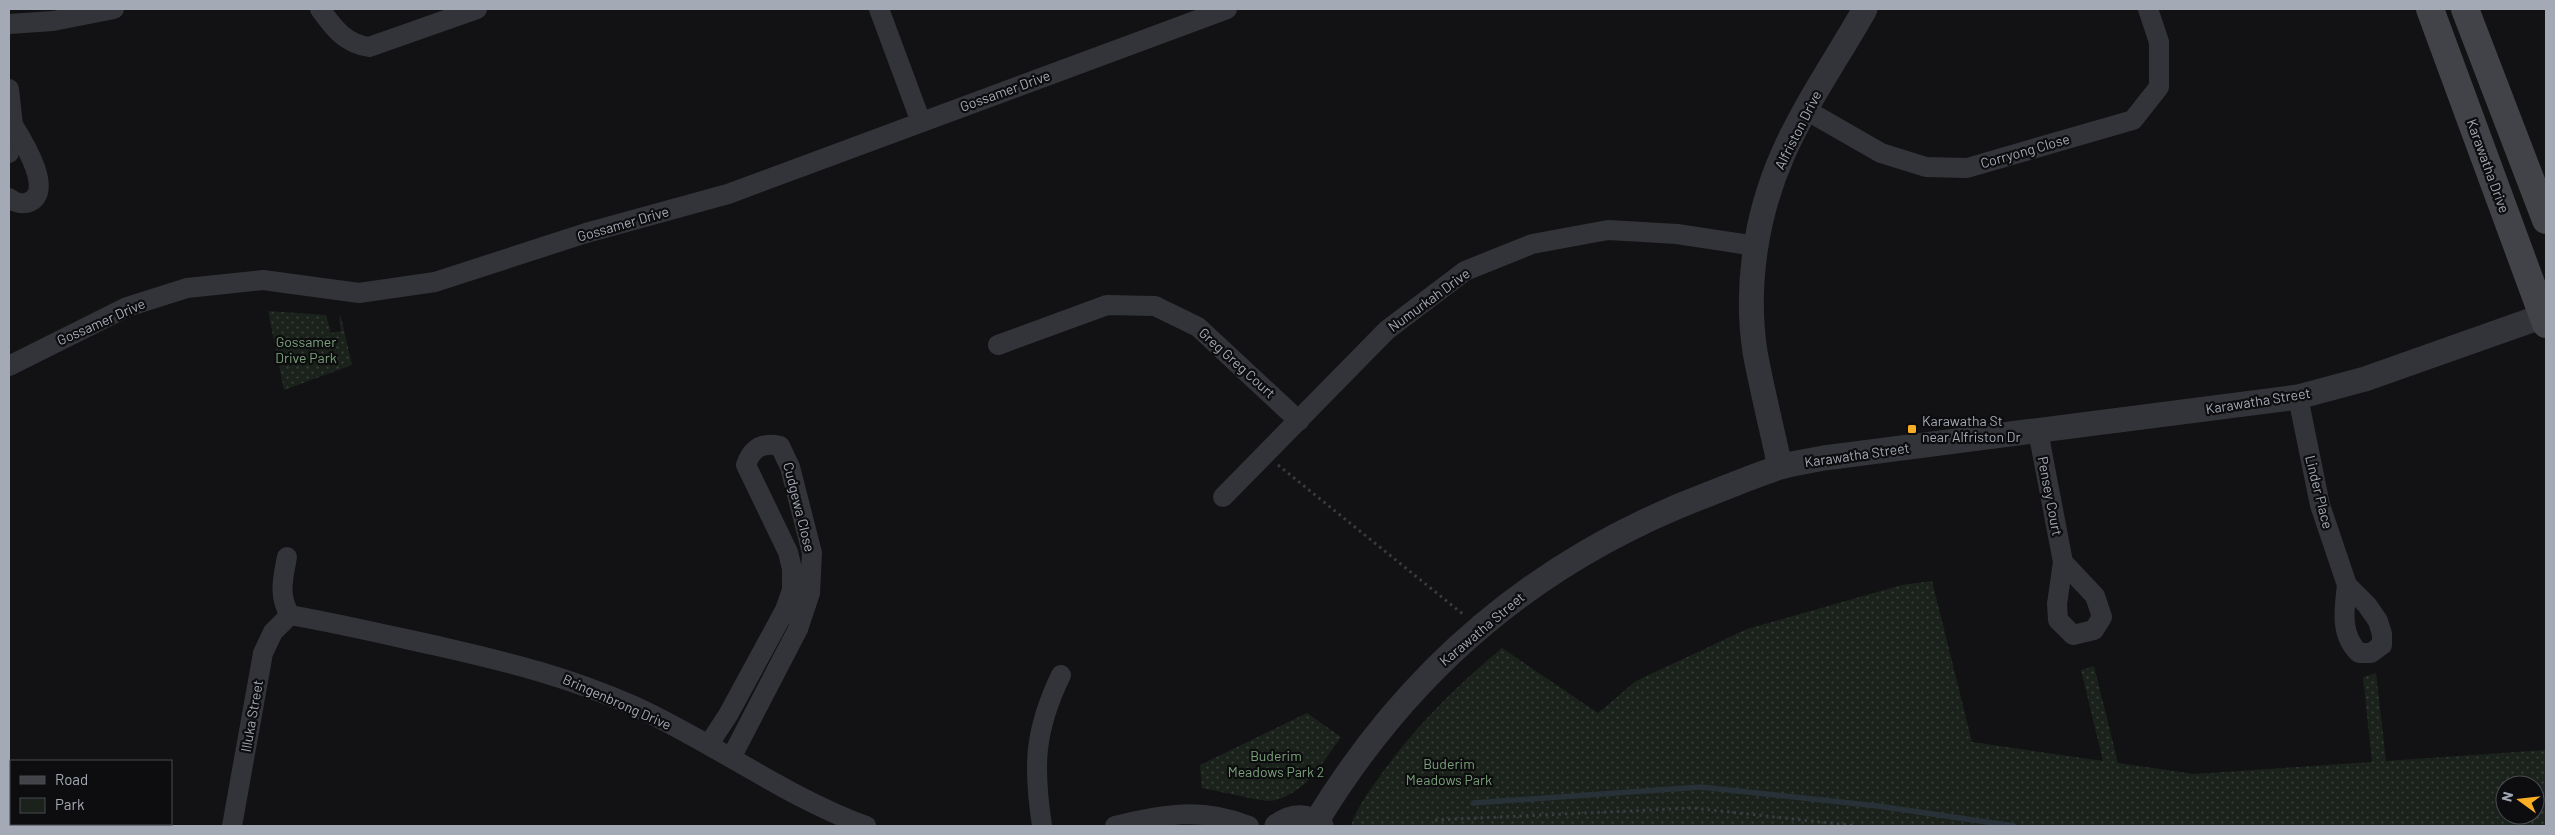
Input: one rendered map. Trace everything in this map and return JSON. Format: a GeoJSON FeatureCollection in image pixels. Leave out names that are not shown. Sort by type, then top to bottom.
{"type":"FeatureCollection","features":[{"type":"Feature","properties":{"kind":"main road","name":"Karawatha Drive"},"geometry":{"type":"LineString","coordinates":[[2430,9],[2545,318]]}},
{"type":"Feature","properties":{"kind":"main road"},"geometry":{"type":"LineString","coordinates":[[2466,9],[2546,220]]}},
{"type":"Feature","properties":{"kind":"street"},"geometry":{"type":"LineString","coordinates":[[9,24],[53,21],[114,9]]}},
{"type":"Feature","properties":{"kind":"street"},"geometry":{"type":"LineString","coordinates":[[320,9],[340,36],[357,46],[369,48],[477,9]]}},
{"type":"Feature","properties":{"kind":"street"},"geometry":{"type":"LineString","coordinates":[[879,9],[921,122]]}},
{"type":"Feature","properties":{"kind":"street","name":"Gossamer Drive"},"geometry":{"type":"LineString","coordinates":[[9,366],[127,307],[187,288],[263,280],[359,293],[435,282],[586,233],[728,194],[1227,9]]}},
{"type":"Feature","properties":{"kind":"street","name":"Alfriston Drive"},"geometry":{"type":"LineString","coordinates":[[1780,467],[1755,351],[1752,285],[1756,246],[1773,180],[1783,154],[1806,110],[1865,9]]}},
{"type":"Feature","properties":{"kind":"street","name":"Corryong Close"},"geometry":{"type":"LineString","coordinates":[[1806,110],[1881,153],[1926,167],[1966,168],[2133,120],[2159,87],[2159,42],[2148,9]]}},
{"type":"Feature","properties":{"kind":"street"},"geometry":{"type":"LineString","coordinates":[[9,89],[13,126],[9,153]]}},
{"type":"Feature","properties":{"kind":"street"},"geometry":{"type":"LineString","coordinates":[[9,198],[22,204],[31,202],[38,195],[40,185],[22,139],[13,126]]}},
{"type":"Feature","properties":{"kind":"street","name":"Numurkah Drive"},"geometry":{"type":"LineString","coordinates":[[1223,496],[1387,330],[1466,271],[1532,244],[1608,230],[1677,234],[1756,246]]}},
{"type":"Feature","properties":{"kind":"street","name":"Greg Greg Court"},"geometry":{"type":"LineString","coordinates":[[998,345],[1107,305],[1155,306],[1198,327],[1299,421]]}},
{"type":"Feature","properties":{"kind":"street","name":"Karawatha Street"},"geometry":{"type":"LineString","coordinates":[[1319,824],[1345,774],[1390,716],[1447,654],[1510,603],[1587,550],[1666,510],[1780,467],[1824,458],[2298,396],[2365,380],[2545,318]]}},
{"type":"Feature","properties":{"kind":"street","name":"Linder Place"},"geometry":{"type":"LineString","coordinates":[[2298,396],[2320,505],[2347,585]]}},
{"type":"Feature","properties":{"kind":"street","name":"Pensey Court"},"geometry":{"type":"LineString","coordinates":[[2038,431],[2063,562]]}},
{"type":"Feature","properties":{"kind":"street","name":"Cudgewa Close"},"geometry":{"type":"LineString","coordinates":[[709,744],[728,715],[785,610],[792,590],[792,569],[788,552],[746,465],[750,454],[759,446],[769,443],[780,446],[790,468],[812,553],[810,593],[798,629],[731,758]]}},
{"type":"Feature","properties":{"kind":"street"},"geometry":{"type":"LineString","coordinates":[[287,557],[282,586],[283,603],[290,615]]}},
{"type":"Feature","properties":{"kind":"street","name":"Bringenbrong Drive"},"geometry":{"type":"LineString","coordinates":[[290,615],[347,625],[534,668],[594,689],[709,744],[833,814],[866,826]]}},
{"type":"Feature","properties":{"kind":"street","name":"Illuka Street"},"geometry":{"type":"LineString","coordinates":[[232,826],[264,653],[273,632],[290,615]]}},
{"type":"Feature","properties":{"kind":"street"},"geometry":{"type":"LineString","coordinates":[[1042,826],[1036,775],[1037,748],[1043,718],[1061,675]]}},
{"type":"Feature","properties":{"kind":"street"},"geometry":{"type":"LineString","coordinates":[[1115,826],[1156,816],[1194,814],[1233,820],[1249,826]]}},
{"type":"Feature","properties":{"kind":"street"},"geometry":{"type":"LineString","coordinates":[[1277,826],[1286,820],[1296,817],[1306,818],[1319,824]]}},
{"type":"Feature","properties":{"kind":"path"},"geometry":{"type":"LineString","coordinates":[[1265,455],[1465,615]]}},
{"type":"Feature","properties":{"kind":"path"},"geometry":{"type":"LineString","coordinates":[[1435,820],[1694,808],[1857,826]]}},
{"type":"Feature","properties":{"kind":"green space","name":"Gossamer Drive Park"},"geometry":{"type":"Polygon","coordinates":[[[268,311],[326,315],[331,333],[341,331],[339,316],[341,317],[352,365],[284,390],[268,311]]]}},
{"type":"Feature","properties":{"kind":"green space","name":"Buderim Meadows Park"},"geometry":{"type":"Polygon","coordinates":[[[1932,581],[1972,742],[2103,761],[2081,670],[2094,666],[2118,763],[2194,774],[2372,762],[2363,677],[2376,673],[2386,761],[2546,750],[2546,826],[1351,826],[1367,794],[1421,724],[1468,677],[1502,648],[1598,713],[1636,681],[1747,629],[1902,585],[1932,581]]]}},
{"type":"Feature","properties":{"kind":"green space","name":"Buderim Meadows Park 2"},"geometry":{"type":"Polygon","coordinates":[[[1307,713],[1341,737],[1320,767],[1304,785],[1294,792],[1271,801],[1202,788],[1200,765],[1307,713]]]}},
{"type":"Feature","properties":{"kind":"waterway"},"geometry":{"type":"LineString","coordinates":[[1473,803],[1701,787],[1878,806],[2014,826]]}},
{"type":"Feature","properties":{"kind":"place","name":"Karawatha St near Alfriston Dr"},"geometry":{"type":"Point","coordinates":[1912,429]}}]}
